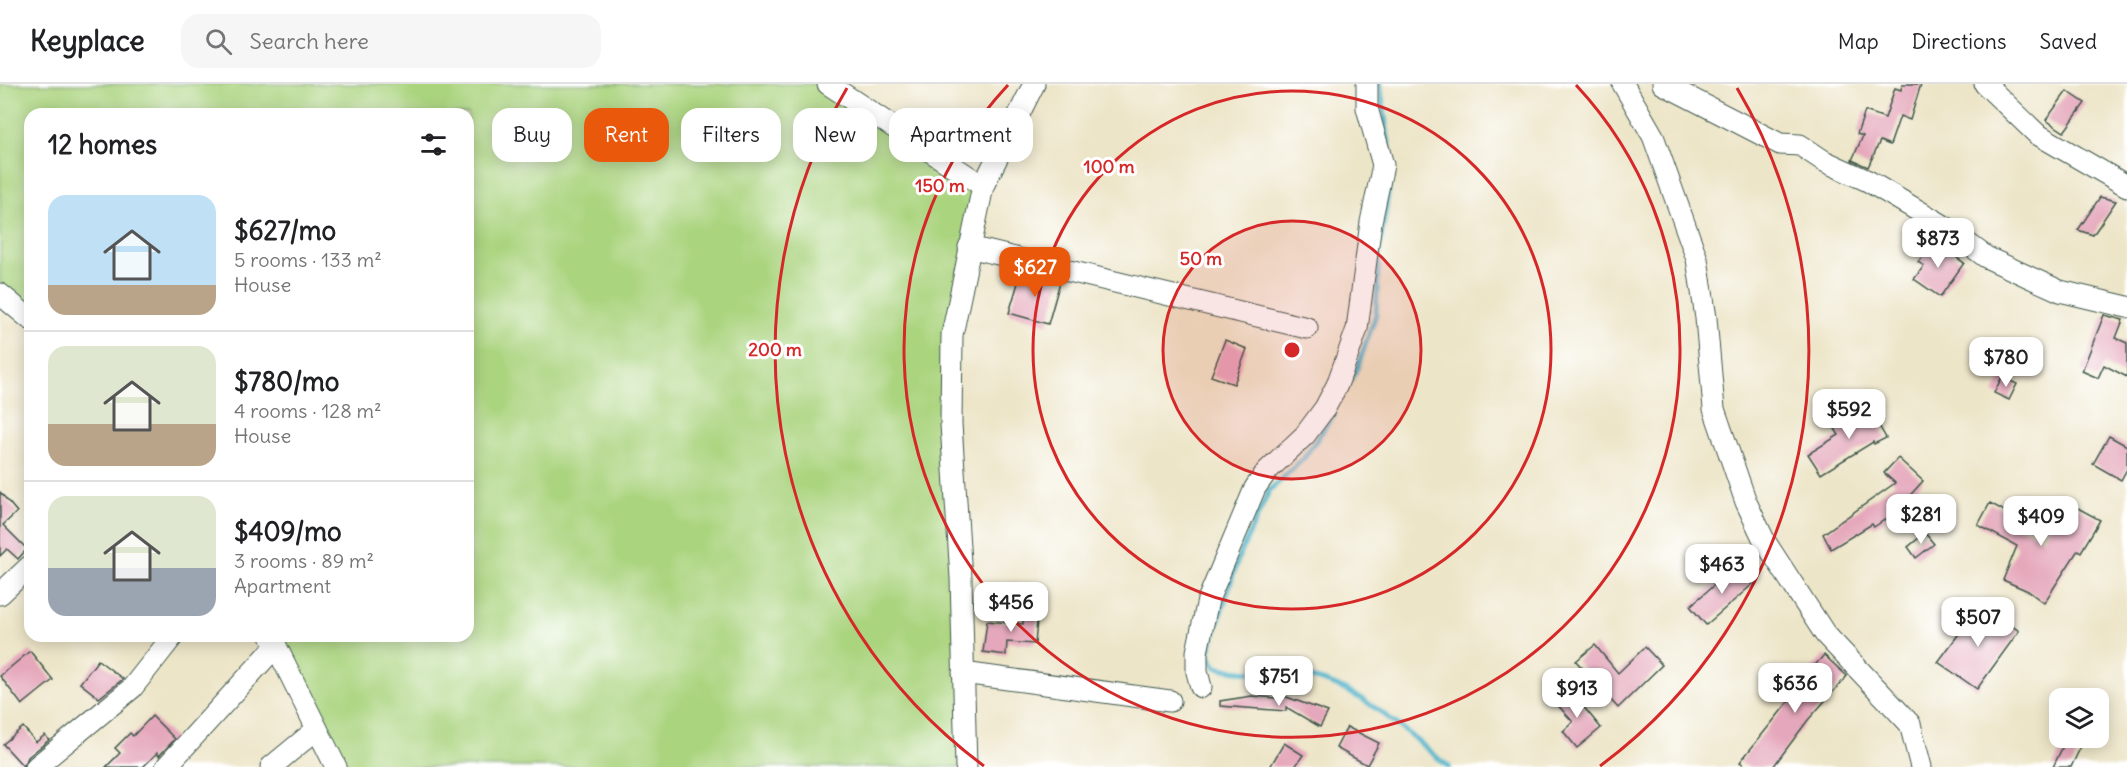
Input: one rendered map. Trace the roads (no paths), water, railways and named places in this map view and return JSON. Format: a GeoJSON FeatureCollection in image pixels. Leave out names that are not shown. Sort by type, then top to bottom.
{"type":"FeatureCollection","features":[{"type":"Feature","properties":{"kind":"street"},"geometry":{"type":"LineString","coordinates":[[828,84],[983,186]]}},
{"type":"Feature","properties":{"kind":"street"},"geometry":{"type":"LineString","coordinates":[[966,767],[961,578],[951,424],[951,335],[983,186],[1034,84]]}},
{"type":"Feature","properties":{"kind":"street"},"geometry":{"type":"LineString","coordinates":[[1201,687],[1197,672],[1197,652],[1208,600],[1251,498],[1267,471],[1305,435],[1325,408],[1357,329],[1371,222],[1383,165],[1366,108],[1367,84]]}},
{"type":"Feature","properties":{"kind":"street"},"geometry":{"type":"LineString","coordinates":[[1623,84],[1653,136],[1697,259],[1706,318],[1714,409],[1746,502],[1764,540],[1825,634],[1910,724],[1921,767]]}},
{"type":"Feature","properties":{"kind":"street"},"geometry":{"type":"LineString","coordinates":[[1663,84],[1780,144],[1800,145],[1824,161],[1868,181],[1944,226],[1986,257],[2060,291],[2127,307]]}},
{"type":"Feature","properties":{"kind":"street"},"geometry":{"type":"LineString","coordinates":[[1985,84],[2037,134],[2127,186]]}},
{"type":"Feature","properties":{"kind":"street"},"geometry":{"type":"LineString","coordinates":[[969,247],[1307,328]]}},
{"type":"Feature","properties":{"kind":"street"},"geometry":{"type":"LineString","coordinates":[[0,294],[24,314]]}},
{"type":"Feature","properties":{"kind":"street"},"geometry":{"type":"LineString","coordinates":[[0,594],[24,572]]}},
{"type":"Feature","properties":{"kind":"street"},"geometry":{"type":"LineString","coordinates":[[36,767],[132,688],[168,642]]}},
{"type":"Feature","properties":{"kind":"street"},"geometry":{"type":"LineString","coordinates":[[166,767],[273,642]]}},
{"type":"Feature","properties":{"kind":"street"},"geometry":{"type":"LineString","coordinates":[[274,642],[336,767]]}},
{"type":"Feature","properties":{"kind":"street"},"geometry":{"type":"LineString","coordinates":[[963,673],[1170,701]]}},
{"type":"Feature","properties":{"kind":"street"},"geometry":{"type":"LineString","coordinates":[[271,767],[317,729]]}},
{"type":"Feature","properties":{"kind":"waterway"},"geometry":{"type":"LineString","coordinates":[[1380,84],[1392,165]]}},
{"type":"Feature","properties":{"kind":"waterway"},"geometry":{"type":"LineString","coordinates":[[1346,389],[1358,366],[1376,314],[1379,253],[1390,180]]}},
{"type":"Feature","properties":{"kind":"waterway"},"geometry":{"type":"LineString","coordinates":[[1334,414],[1304,458],[1269,491],[1239,556],[1208,654],[1216,667],[1311,678],[1349,692],[1384,715],[1449,767]]}}]}
